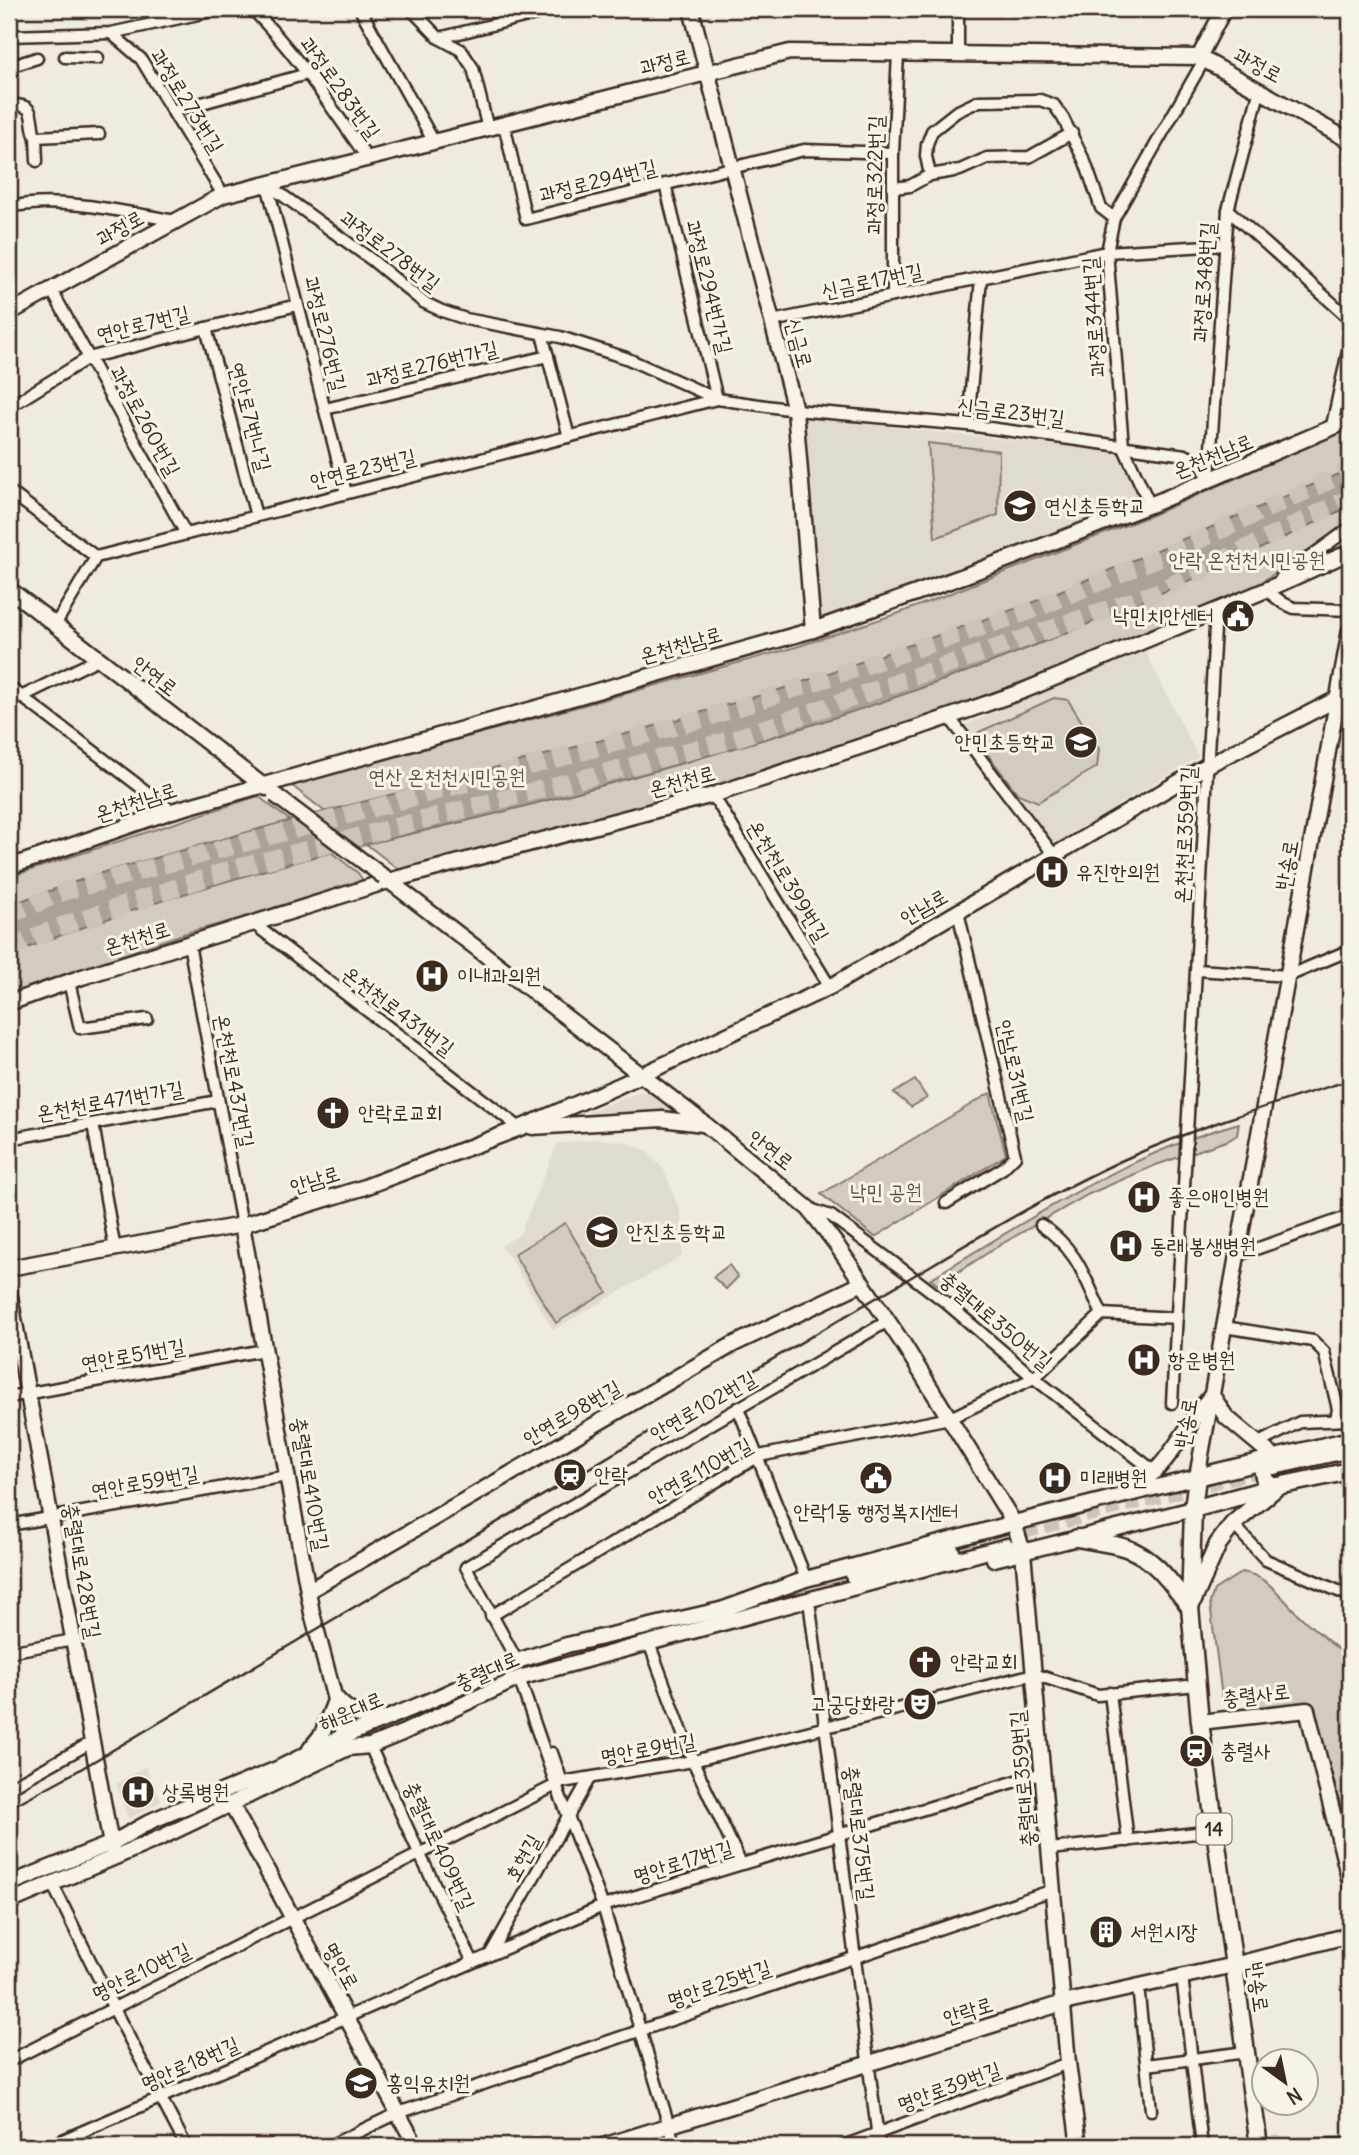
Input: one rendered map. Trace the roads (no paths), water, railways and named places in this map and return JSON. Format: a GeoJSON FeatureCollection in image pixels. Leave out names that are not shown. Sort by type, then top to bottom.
{"type":"FeatureCollection","features":[{"type":"Feature","properties":{"kind":"main road"},"geometry":{"type":"LineString","coordinates":[[1194,1509],[1350,1440]]}},
{"type":"Feature","properties":{"kind":"main road"},"geometry":{"type":"LineString","coordinates":[[1197,1477],[1350,1471]]}},
{"type":"Feature","properties":{"kind":"main road"},"geometry":{"type":"LineString","coordinates":[[1077,1538],[1125,1548],[1148,1559],[1163,1572],[1190,1607],[1214,1551],[1274,1472]]}},
{"type":"Feature","properties":{"kind":"main road","name":"반송로"},"geometry":{"type":"LineString","coordinates":[[1197,1477],[1190,1607],[1200,1722],[1259,2146]]}},
{"type":"Feature","properties":{"kind":"street"},"geometry":{"type":"LineString","coordinates":[[9,36],[111,33],[221,9]]}},
{"type":"Feature","properties":{"kind":"street","name":"과정로283번길"},"geometry":{"type":"LineString","coordinates":[[252,9],[273,30],[368,159]]}},
{"type":"Feature","properties":{"kind":"street"},"geometry":{"type":"LineString","coordinates":[[360,9],[434,142]]}},
{"type":"Feature","properties":{"kind":"street"},"geometry":{"type":"LineString","coordinates":[[411,9],[439,38],[461,50],[473,68],[488,129]]}},
{"type":"Feature","properties":{"kind":"street"},"geometry":{"type":"LineString","coordinates":[[439,38],[556,9]]}},
{"type":"Feature","properties":{"kind":"street","name":"신금로"},"geometry":{"type":"LineString","coordinates":[[691,9],[795,410],[813,630]]}},
{"type":"Feature","properties":{"kind":"street"},"geometry":{"type":"LineString","coordinates":[[958,9],[958,54]]}},
{"type":"Feature","properties":{"kind":"street"},"geometry":{"type":"LineString","coordinates":[[1201,58],[1224,9]]}},
{"type":"Feature","properties":{"kind":"street","name":"과정로273번길"},"geometry":{"type":"LineString","coordinates":[[111,33],[141,59],[223,195]]}},
{"type":"Feature","properties":{"kind":"street","name":"과정로"},"geometry":{"type":"LineString","coordinates":[[9,313],[223,195],[790,52],[1201,58],[1350,141]]}},
{"type":"Feature","properties":{"kind":"street","name":"과정로322번길"},"geometry":{"type":"LineString","coordinates":[[893,296],[893,153],[898,54]]}},
{"type":"Feature","properties":{"kind":"street"},"geometry":{"type":"LineString","coordinates":[[65,57],[98,58]]}},
{"type":"Feature","properties":{"kind":"street"},"geometry":{"type":"LineString","coordinates":[[9,67],[37,58]]}},
{"type":"Feature","properties":{"kind":"street","name":"과정로344번길"},"geometry":{"type":"LineString","coordinates":[[1150,505],[1123,446],[1107,252],[1114,218],[1201,58]]}},
{"type":"Feature","properties":{"kind":"street"},"geometry":{"type":"LineString","coordinates":[[173,111],[307,74]]}},
{"type":"Feature","properties":{"kind":"street","name":"과정로348번길"},"geometry":{"type":"LineString","coordinates":[[1209,480],[1228,210],[1260,89]]}},
{"type":"Feature","properties":{"kind":"street"},"geometry":{"type":"LineString","coordinates":[[930,175],[926,156],[932,131],[956,112],[979,101],[1040,100],[1054,105],[1072,134],[1101,208],[1114,218]]}},
{"type":"Feature","properties":{"kind":"street"},"geometry":{"type":"LineString","coordinates":[[9,104],[26,107],[30,111],[32,133],[36,137],[37,161]]}},
{"type":"Feature","properties":{"kind":"street","name":"과정로294번길"},"geometry":{"type":"LineString","coordinates":[[505,124],[526,219],[804,150],[893,153]]}},
{"type":"Feature","properties":{"kind":"street"},"geometry":{"type":"LineString","coordinates":[[36,137],[99,134]]}},
{"type":"Feature","properties":{"kind":"street"},"geometry":{"type":"LineString","coordinates":[[893,188],[910,187],[930,175],[960,170],[987,158],[1028,157],[1072,134]]}},
{"type":"Feature","properties":{"kind":"street","name":"과정로276번길"},"geometry":{"type":"LineString","coordinates":[[267,184],[346,493]]}},
{"type":"Feature","properties":{"kind":"street","name":"과정로278번길"},"geometry":{"type":"LineString","coordinates":[[267,184],[372,260],[423,302],[466,319],[542,334],[626,358],[717,399],[795,410]]}},
{"type":"Feature","properties":{"kind":"street","name":"과정로294번가길"},"geometry":{"type":"LineString","coordinates":[[664,184],[717,399]]}},
{"type":"Feature","properties":{"kind":"street"},"geometry":{"type":"LineString","coordinates":[[9,207],[44,203],[104,209],[177,221]]}},
{"type":"Feature","properties":{"kind":"street"},"geometry":{"type":"LineString","coordinates":[[1228,210],[1350,318]]}},
{"type":"Feature","properties":{"kind":"street","name":"신금로17번길"},"geometry":{"type":"LineString","coordinates":[[772,321],[1107,252],[1224,245]]}},
{"type":"Feature","properties":{"kind":"street"},"geometry":{"type":"LineString","coordinates":[[968,425],[981,278]]}},
{"type":"Feature","properties":{"kind":"street","name":"과정로260번길"},"geometry":{"type":"LineString","coordinates":[[51,289],[186,534]]}},
{"type":"Feature","properties":{"kind":"street","name":"연안로7번길"},"geometry":{"type":"LineString","coordinates":[[9,407],[88,358],[298,305]]}},
{"type":"Feature","properties":{"kind":"street","name":"연안로7번나길"},"geometry":{"type":"LineString","coordinates":[[206,328],[256,516]]}},
{"type":"Feature","properties":{"kind":"street"},"geometry":{"type":"LineString","coordinates":[[542,334],[569,437]]}},
{"type":"Feature","properties":{"kind":"street"},"geometry":{"type":"LineString","coordinates":[[1331,430],[1350,342]]}},
{"type":"Feature","properties":{"kind":"street","name":"과정로276번가길"},"geometry":{"type":"LineString","coordinates":[[325,409],[548,356]]}},
{"type":"Feature","properties":{"kind":"street","name":"안연로23번길"},"geometry":{"type":"LineString","coordinates":[[96,557],[717,399]]}},
{"type":"Feature","properties":{"kind":"street","name":"신금로23번길"},"geometry":{"type":"LineString","coordinates":[[795,410],[968,425],[1185,455],[1201,463],[1209,480]]}},
{"type":"Feature","properties":{"kind":"street","name":"온천천남로"},"geometry":{"type":"LineString","coordinates":[[9,867],[172,811],[813,630],[1150,505],[1350,420]]}},
{"type":"Feature","properties":{"kind":"street"},"geometry":{"type":"LineString","coordinates":[[9,491],[96,557],[55,625]]}},
{"type":"Feature","properties":{"kind":"street"},"geometry":{"type":"LineString","coordinates":[[1350,527],[1266,590],[1294,608],[1350,610]]}},
{"type":"Feature","properties":{"kind":"street","name":"온천천로"},"geometry":{"type":"LineString","coordinates":[[9,1003],[386,879],[713,795],[949,717],[1023,691],[1266,590],[1350,552]]}},
{"type":"Feature","properties":{"kind":"street","name":"안연로"},"geometry":{"type":"LineString","coordinates":[[9,589],[705,1124],[809,1209],[863,1283],[950,1418],[1014,1523],[1023,1552]]}},
{"type":"Feature","properties":{"kind":"street","name":"온천천로359번길"},"geometry":{"type":"LineString","coordinates":[[1172,1403],[1216,610]]}},
{"type":"Feature","properties":{"kind":"street","name":"반송로"},"geometry":{"type":"LineString","coordinates":[[1197,1477],[1288,976],[1344,696],[1350,630]]}},
{"type":"Feature","properties":{"kind":"street"},"geometry":{"type":"LineString","coordinates":[[21,697],[98,659]]}},
{"type":"Feature","properties":{"kind":"street"},"geometry":{"type":"LineString","coordinates":[[9,687],[172,811]]}},
{"type":"Feature","properties":{"kind":"street","name":"안남로"},"geometry":{"type":"LineString","coordinates":[[9,1268],[242,1225],[362,1188],[520,1128],[642,1076],[830,987],[1208,765],[1344,696]]}},
{"type":"Feature","properties":{"kind":"street"},"geometry":{"type":"LineString","coordinates":[[949,717],[1054,855]]}},
{"type":"Feature","properties":{"kind":"street","name":"온천천로399번길"},"geometry":{"type":"LineString","coordinates":[[713,795],[830,987]]}},
{"type":"Feature","properties":{"kind":"street","name":"안남로31번길"},"geometry":{"type":"LineString","coordinates":[[946,1203],[1003,1168],[1015,1156],[958,912]]}},
{"type":"Feature","properties":{"kind":"street","name":"온천천로431번길"},"geometry":{"type":"LineString","coordinates":[[254,924],[520,1128]]}},
{"type":"Feature","properties":{"kind":"street","name":"온천천로437번길"},"geometry":{"type":"LineString","coordinates":[[189,944],[242,1225]]}},
{"type":"Feature","properties":{"kind":"street"},"geometry":{"type":"LineString","coordinates":[[1197,970],[1288,976],[1350,950]]}},
{"type":"Feature","properties":{"kind":"street"},"geometry":{"type":"LineString","coordinates":[[69,982],[80,1028],[147,1019]]}},
{"type":"Feature","properties":{"kind":"street","name":"온천천로471번가길"},"geometry":{"type":"LineString","coordinates":[[9,1139],[218,1101]]}},
{"type":"Feature","properties":{"kind":"street","name":"안남로"},"geometry":{"type":"LineString","coordinates":[[520,1128],[662,1119],[705,1124]]}},
{"type":"Feature","properties":{"kind":"street"},"geometry":{"type":"LineString","coordinates":[[93,1124],[115,1250]]}},
{"type":"Feature","properties":{"kind":"street","name":"충렬대로350번길"},"geometry":{"type":"LineString","coordinates":[[809,1209],[831,1216],[872,1246],[944,1301],[1034,1378],[1154,1471]]}},
{"type":"Feature","properties":{"kind":"street"},"geometry":{"type":"LineString","coordinates":[[1236,1256],[1350,1216]]}},
{"type":"Feature","properties":{"kind":"street"},"geometry":{"type":"LineString","coordinates":[[1041,1224],[1070,1248],[1102,1314],[1177,1318]]}},
{"type":"Feature","properties":{"kind":"street","name":"충렬대로410번길"},"geometry":{"type":"LineString","coordinates":[[242,1225],[312,1613],[347,1742]]}},
{"type":"Feature","properties":{"kind":"street","name":"안연로98번길"},"geometry":{"type":"LineString","coordinates":[[308,1591],[734,1344],[863,1283]]}},
{"type":"Feature","properties":{"kind":"street","name":"충렬대로428번길"},"geometry":{"type":"LineString","coordinates":[[9,1291],[112,1850]]}},
{"type":"Feature","properties":{"kind":"street","name":"안연로110번길"},"geometry":{"type":"LineString","coordinates":[[491,1616],[759,1456],[950,1418],[1034,1378],[1102,1314]]}},
{"type":"Feature","properties":{"kind":"street","name":"안연로102번길"},"geometry":{"type":"LineString","coordinates":[[491,1616],[466,1567],[888,1321]]}},
{"type":"Feature","properties":{"kind":"street"},"geometry":{"type":"LineString","coordinates":[[1224,1327],[1313,1341],[1324,1352],[1338,1409],[1336,1419]]}},
{"type":"Feature","properties":{"kind":"street","name":"연안로51번길"},"geometry":{"type":"LineString","coordinates":[[9,1396],[264,1350]]}},
{"type":"Feature","properties":{"kind":"street"},"geometry":{"type":"LineString","coordinates":[[1105,1501],[1143,1483],[1178,1443],[1197,1411],[1212,1395],[1226,1417],[1256,1444],[1274,1472]]}},
{"type":"Feature","properties":{"kind":"street"},"geometry":{"type":"LineString","coordinates":[[738,1408],[806,1579]]}},
{"type":"Feature","properties":{"kind":"street"},"geometry":{"type":"LineString","coordinates":[[1256,1444],[1300,1422],[1350,1420]]}},
{"type":"Feature","properties":{"kind":"street"},"geometry":{"type":"LineString","coordinates":[[1274,1472],[1350,1450]]}},
{"type":"Feature","properties":{"kind":"street"},"geometry":{"type":"LineString","coordinates":[[1274,1472],[1350,1460]]}},
{"type":"Feature","properties":{"kind":"street","name":"연안로59번길"},"geometry":{"type":"LineString","coordinates":[[9,1525],[287,1476]]}},
{"type":"Feature","properties":{"kind":"street"},"geometry":{"type":"LineString","coordinates":[[722,1616],[806,1579],[1197,1477]]}},
{"type":"Feature","properties":{"kind":"street"},"geometry":{"type":"LineString","coordinates":[[722,1616],[810,1608],[1194,1509]]}},
{"type":"Feature","properties":{"kind":"street"},"geometry":{"type":"LineString","coordinates":[[1233,1524],[1266,1560],[1350,1596]]}},
{"type":"Feature","properties":{"kind":"street","name":"충렬대로"},"geometry":{"type":"LineString","coordinates":[[9,1902],[52,1883],[112,1850],[231,1804],[347,1742],[370,1746],[522,1677],[649,1643],[722,1616],[1006,1542]]}},
{"type":"Feature","properties":{"kind":"street","name":"충렬대로359번길"},"geometry":{"type":"LineString","coordinates":[[1023,1552],[1068,2063],[1079,2146]]}},
{"type":"Feature","properties":{"kind":"street","name":"충렬대로375번길"},"geometry":{"type":"LineString","coordinates":[[810,1608],[879,2146]]}},
{"type":"Feature","properties":{"kind":"street"},"geometry":{"type":"LineString","coordinates":[[491,1616],[517,1661]]}},
{"type":"Feature","properties":{"kind":"street","name":"해운대로"},"geometry":{"type":"LineString","coordinates":[[9,1884],[112,1850],[153,1820],[277,1769],[304,1755],[347,1742],[385,1719],[517,1661],[567,1645],[722,1616]]}},
{"type":"Feature","properties":{"kind":"street"},"geometry":{"type":"LineString","coordinates":[[9,1652],[73,1640]]}},
{"type":"Feature","properties":{"kind":"street"},"geometry":{"type":"LineString","coordinates":[[649,1643],[693,1761],[741,1864]]}},
{"type":"Feature","properties":{"kind":"street"},"geometry":{"type":"LineString","coordinates":[[1034,1674],[1097,1695],[1197,1685]]}},
{"type":"Feature","properties":{"kind":"street","name":"명안로9번길"},"geometry":{"type":"LineString","coordinates":[[292,1920],[559,1784],[693,1761],[1034,1674]]}},
{"type":"Feature","properties":{"kind":"street"},"geometry":{"type":"LineString","coordinates":[[522,1677],[568,1816],[603,1906],[675,2146]]}},
{"type":"Feature","properties":{"kind":"street"},"geometry":{"type":"LineString","coordinates":[[1110,1693],[1128,1841]]}},
{"type":"Feature","properties":{"kind":"street"},"geometry":{"type":"LineString","coordinates":[[304,1755],[322,1734],[336,1698],[362,1718],[385,1719]]}},
{"type":"Feature","properties":{"kind":"street","name":"충렬사로"},"geometry":{"type":"LineString","coordinates":[[1200,1722],[1307,1710],[1350,1882]]}},
{"type":"Feature","properties":{"kind":"street"},"geometry":{"type":"LineString","coordinates":[[9,1788],[92,1742]]}},
{"type":"Feature","properties":{"kind":"street","name":"충렬대로409번길"},"geometry":{"type":"LineString","coordinates":[[370,1746],[473,1962]]}},
{"type":"Feature","properties":{"kind":"street","name":"명안로17번길"},"geometry":{"type":"LineString","coordinates":[[345,2018],[603,1906],[1043,1773]]}},
{"type":"Feature","properties":{"kind":"street","name":"호현길"},"geometry":{"type":"LineString","coordinates":[[490,1955],[589,1779]]}},
{"type":"Feature","properties":{"kind":"street","name":"명안로"},"geometry":{"type":"LineString","coordinates":[[231,1804],[415,2146]]}},
{"type":"Feature","properties":{"kind":"street"},"geometry":{"type":"LineString","coordinates":[[1050,1849],[1214,1831]]}},
{"type":"Feature","properties":{"kind":"street"},"geometry":{"type":"LineString","coordinates":[[52,1883],[186,2146]]}},
{"type":"Feature","properties":{"kind":"street","name":"명안로25번길"},"geometry":{"type":"LineString","coordinates":[[329,2146],[398,2113],[1054,1890]]}},
{"type":"Feature","properties":{"kind":"street","name":"명안로10번길"},"geometry":{"type":"LineString","coordinates":[[9,2061],[292,1920]]}},
{"type":"Feature","properties":{"kind":"street","name":"안락로"},"geometry":{"type":"LineString","coordinates":[[603,2146],[1063,2003],[1234,1965],[1350,1935]]}},
{"type":"Feature","properties":{"kind":"street"},"geometry":{"type":"LineString","coordinates":[[1182,1976],[1202,2146]]}},
{"type":"Feature","properties":{"kind":"street"},"geometry":{"type":"LineString","coordinates":[[1138,1986],[1151,2109]]}},
{"type":"Feature","properties":{"kind":"street","name":"명안로18번길"},"geometry":{"type":"LineString","coordinates":[[50,2146],[345,2018]]}},
{"type":"Feature","properties":{"kind":"street"},"geometry":{"type":"LineString","coordinates":[[1147,2065],[1246,2052]]}},
{"type":"Feature","properties":{"kind":"street","name":"명안로39번길"},"geometry":{"type":"LineString","coordinates":[[843,2146],[1068,2063]]}},
{"type":"Feature","properties":{"kind":"street"},"geometry":{"type":"LineString","coordinates":[[1274,2146],[1350,2144]]}},
{"type":"Feature","properties":{"kind":"tunnel"},"geometry":{"type":"LineString","coordinates":[[9,915],[66,891],[703,719],[1027,612],[1177,550],[1350,471]]}},
{"type":"Feature","properties":{"kind":"tunnel"},"geometry":{"type":"LineString","coordinates":[[9,948],[56,928],[226,871],[731,740],[1155,593],[1350,498]]}},
{"type":"Feature","properties":{"kind":"tunnel"},"geometry":{"type":"LineString","coordinates":[[1004,1537],[1273,1467]]}},
{"type":"Feature","properties":{"kind":"railway"},"geometry":{"type":"LineString","coordinates":[[9,1808],[74,1773],[1049,1197],[1123,1160],[1178,1137],[1350,1080]]}},
{"type":"Feature","properties":{"kind":"place","name":"연신초등학교"},"geometry":{"type":"Point","coordinates":[1020,506]}},
{"type":"Feature","properties":{"kind":"place","name":"낙민치안센터"},"geometry":{"type":"Point","coordinates":[1238,616]}},
{"type":"Feature","properties":{"kind":"place","name":"안민초등학교"},"geometry":{"type":"Point","coordinates":[1081,742]}},
{"type":"Feature","properties":{"kind":"place","name":"유진한의원"},"geometry":{"type":"Point","coordinates":[1052,872]}},
{"type":"Feature","properties":{"kind":"place","name":"이내과의원"},"geometry":{"type":"Point","coordinates":[432,976]}},
{"type":"Feature","properties":{"kind":"place","name":"안락로교회"},"geometry":{"type":"Point","coordinates":[333,1113]}},
{"type":"Feature","properties":{"kind":"place","name":"좋은애인병원"},"geometry":{"type":"Point","coordinates":[1144,1197]}},
{"type":"Feature","properties":{"kind":"place","name":"안진초등학교"},"geometry":{"type":"Point","coordinates":[602,1232]}},
{"type":"Feature","properties":{"kind":"place","name":"동래 봉생병원"},"geometry":{"type":"Point","coordinates":[1126,1246]}},
{"type":"Feature","properties":{"kind":"place","name":"항운병원"},"geometry":{"type":"Point","coordinates":[1144,1360]}},
{"type":"Feature","properties":{"kind":"place","name":"안락"},"geometry":{"type":"Point","coordinates":[570,1475]}},
{"type":"Feature","properties":{"kind":"place","name":"안락1동 행정복지센터"},"geometry":{"type":"Point","coordinates":[876,1478]}},
{"type":"Feature","properties":{"kind":"place","name":"미래병원"},"geometry":{"type":"Point","coordinates":[1055,1478]}},
{"type":"Feature","properties":{"kind":"place","name":"안락교회"},"geometry":{"type":"Point","coordinates":[925,1662]}},
{"type":"Feature","properties":{"kind":"place","name":"고궁당화랑"},"geometry":{"type":"Point","coordinates":[920,1704]}},
{"type":"Feature","properties":{"kind":"place","name":"충렬사"},"geometry":{"type":"Point","coordinates":[1196,1751]}},
{"type":"Feature","properties":{"kind":"place","name":"상록병원"},"geometry":{"type":"Point","coordinates":[138,1792]}},
{"type":"Feature","properties":{"kind":"place","name":"서원시장"},"geometry":{"type":"Point","coordinates":[1106,1932]}},
{"type":"Feature","properties":{"kind":"place","name":"홍익유치원"},"geometry":{"type":"Point","coordinates":[361,2083]}},
{"type":"Feature","properties":{"kind":"park label","name":"안락 온천천시민공원"},"geometry":{"type":"Point","coordinates":[1247,560]}},
{"type":"Feature","properties":{"kind":"park label","name":"연산 온천천시민공원"},"geometry":{"type":"Point","coordinates":[447,777]}},
{"type":"Feature","properties":{"kind":"park label","name":"낙민 공원"},"geometry":{"type":"Point","coordinates":[886,1192]}}]}
